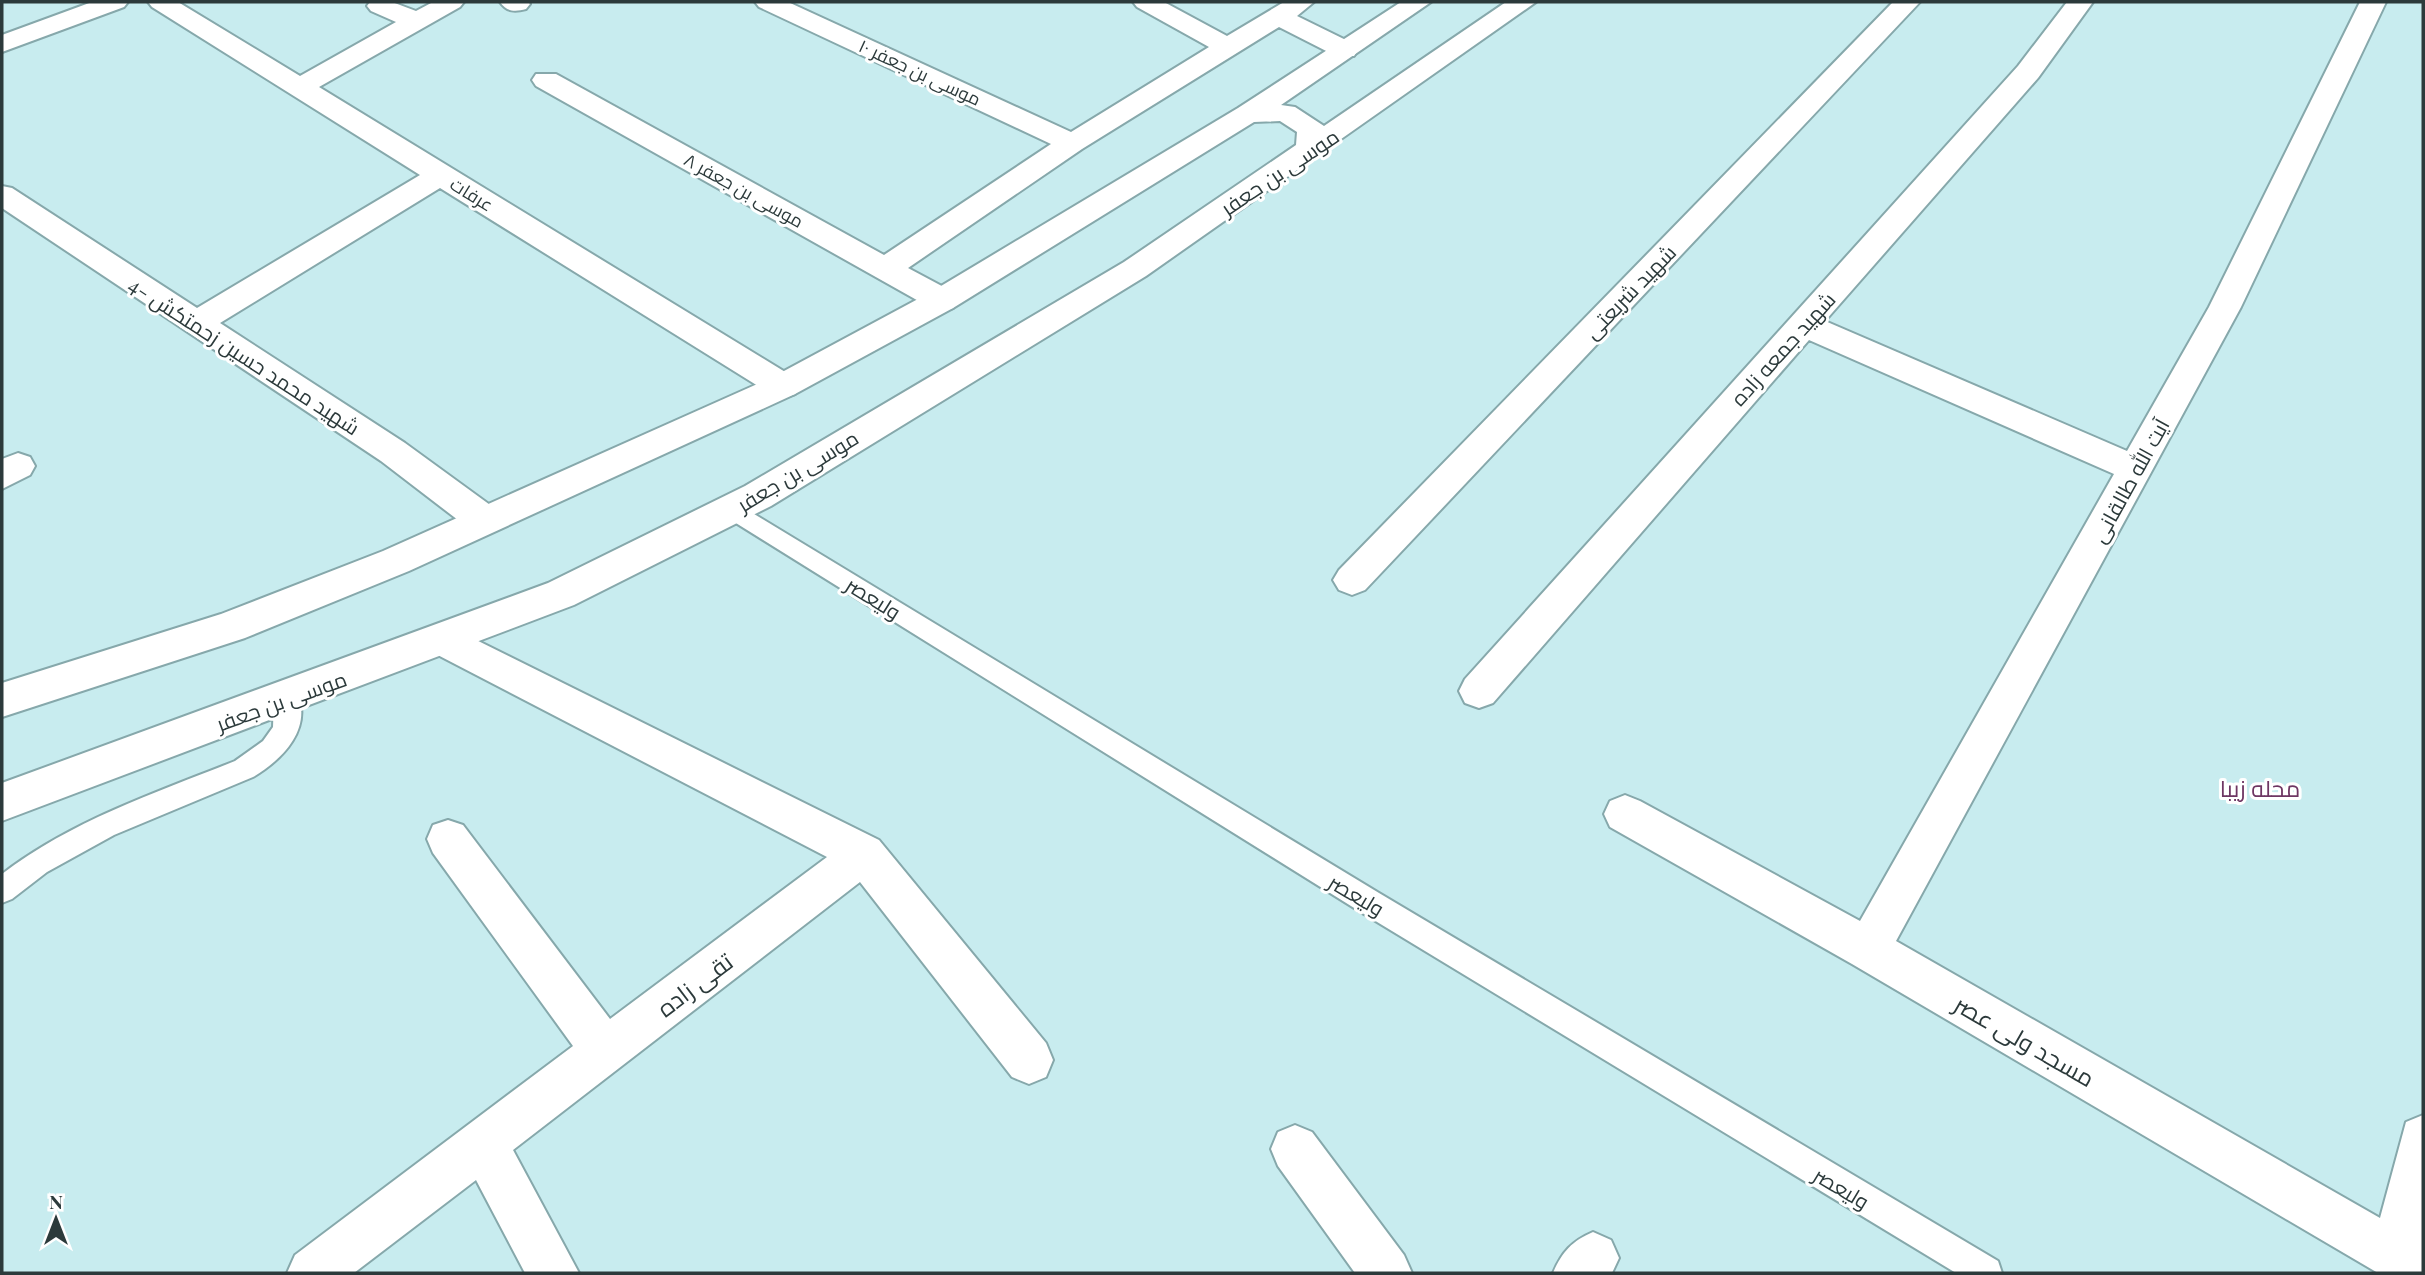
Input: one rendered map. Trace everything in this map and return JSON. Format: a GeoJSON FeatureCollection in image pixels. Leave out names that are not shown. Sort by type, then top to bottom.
{"type":"FeatureCollection","features":[{"type":"Feature","properties":{"kind":"street"},"geometry":{"type":"LineString","coordinates":[[2,44],[116,2]]}},
{"type":"Feature","properties":{"kind":"street","name":"عرفات"},"geometry":{"type":"LineString","coordinates":[[161,2],[783,386]]}},
{"type":"Feature","properties":{"kind":"street"},"geometry":{"type":"LineString","coordinates":[[299,87],[451,2]]}},
{"type":"Feature","properties":{"kind":"street","name":"موسی بن جعفر ۱۰"},"geometry":{"type":"LineString","coordinates":[[768,2],[1072,143]]}},
{"type":"Feature","properties":{"kind":"street"},"geometry":{"type":"LineString","coordinates":[[1146,2],[1229,48]]}},
{"type":"Feature","properties":{"kind":"street"},"geometry":{"type":"LineString","coordinates":[[2,700],[231,627],[396,561],[783,386],[943,300],[1248,114],[1350,72],[1418,2]]}},
{"type":"Feature","properties":{"kind":"street","name":"موسی بن جعفر"},"geometry":{"type":"LineString","coordinates":[[2,802],[562,594],[732,509],[1135,269],[1523,2]]}},
{"type":"Feature","properties":{"kind":"street","name":"شهید شریعتی"},"geometry":{"type":"LineString","coordinates":[[1352,580],[1907,2]]}},
{"type":"Feature","properties":{"kind":"street","name":"شهید جمعه زاده"},"geometry":{"type":"LineString","coordinates":[[1479,691],[2028,72],[2080,2]]}},
{"type":"Feature","properties":{"kind":"street","name":"آیت الله طالقانی"},"geometry":{"type":"LineString","coordinates":[[1868,949],[2225,307],[2373,2]]}},
{"type":"Feature","properties":{"kind":"street"},"geometry":{"type":"LineString","coordinates":[[380,6],[417,21]]}},
{"type":"Feature","properties":{"kind":"street"},"geometry":{"type":"LineString","coordinates":[[886,268],[1072,143],[1290,9],[1350,72],[1400,88]]}},
{"type":"Feature","properties":{"kind":"street","name":"موسی بن جعفر ۸"},"geometry":{"type":"LineString","coordinates":[[546,80],[943,300]]}},
{"type":"Feature","properties":{"kind":"street"},"geometry":{"type":"LineString","coordinates":[[1248,114],[1285,113],[1303,123],[1312,129],[1309,151]]}},
{"type":"Feature","properties":{"kind":"street"},"geometry":{"type":"LineString","coordinates":[[196,323],[440,175]]}},
{"type":"Feature","properties":{"kind":"street","name":"4- شهید محمد حسین زحمتکش"},"geometry":{"type":"LineString","coordinates":[[2,195],[393,452],[484,520]]}},
{"type":"Feature","properties":{"kind":"street"},"geometry":{"type":"LineString","coordinates":[[1802,324],[2135,469]]}},
{"type":"Feature","properties":{"kind":"street"},"geometry":{"type":"LineString","coordinates":[[444,640],[864,854],[1029,1060]]}},
{"type":"Feature","properties":{"kind":"street","name":"مسجد ولی عصر"},"geometry":{"type":"LineString","coordinates":[[1625,814],[1868,949],[2410,1263]]}},
{"type":"Feature","properties":{"kind":"street"},"geometry":{"type":"LineString","coordinates":[[448,839],[605,1051]]}},
{"type":"Feature","properties":{"kind":"street","name":"تقی زاده"},"geometry":{"type":"LineString","coordinates":[[313,1273],[864,854]]}},
{"type":"Feature","properties":{"kind":"street"},"geometry":{"type":"LineString","coordinates":[[2410,1263],[2423,1139]]}},
{"type":"Feature","properties":{"kind":"street"},"geometry":{"type":"LineString","coordinates":[[483,1144],[553,1273]]}},
{"type":"Feature","properties":{"kind":"street"},"geometry":{"type":"LineString","coordinates":[[1295,1149],[1386,1273]]}},
{"type":"Feature","properties":{"kind":"lane","name":"ولیعصر"},"geometry":{"type":"LineString","coordinates":[[732,509],[1357,895],[1986,1273]]}},
{"type":"Feature","properties":{"kind":"lane"},"geometry":{"type":"LineString","coordinates":[[2,890],[70,843],[244,769],[264,757],[279,743],[288,726],[291,711],[287,698]]}},
{"type":"Feature","properties":{"kind":"district","name":"محله زیبا"},"geometry":{"type":"Point","coordinates":[2260,787]}}]}
